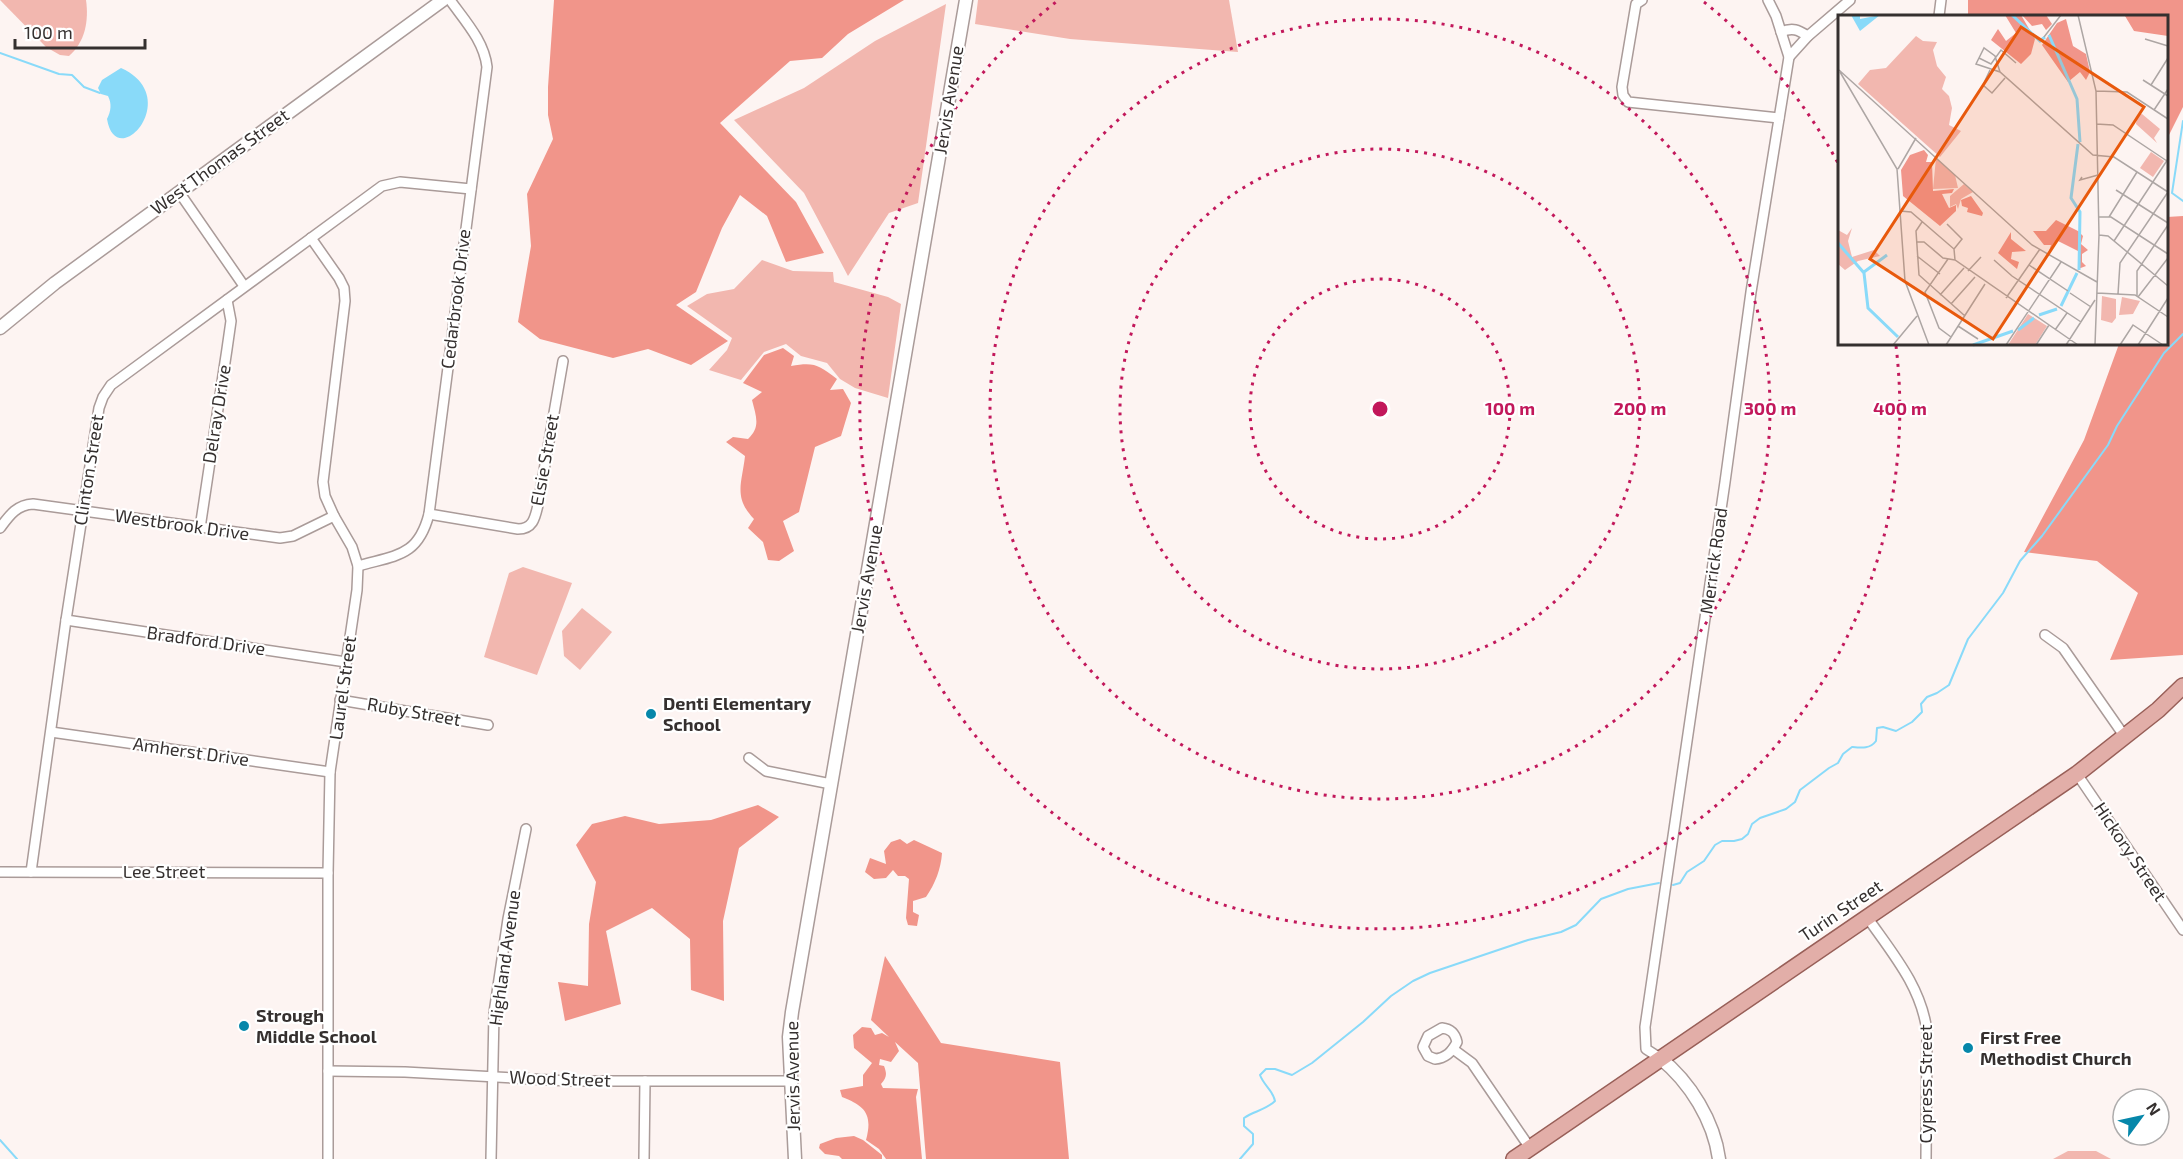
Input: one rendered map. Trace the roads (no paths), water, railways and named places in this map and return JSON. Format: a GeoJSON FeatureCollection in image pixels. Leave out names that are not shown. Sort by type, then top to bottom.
{"type":"FeatureCollection","features":[{"type":"Feature","properties":{"kind":"main road","name":"Turin Street"},"geometry":{"type":"LineString","coordinates":[[1514,1159],[2077,774],[2158,710],[2183,686]]}},
{"type":"Feature","properties":{"kind":"street","name":"West Thomas Street"},"geometry":{"type":"LineString","coordinates":[[0,328],[55,283],[443,0]]}},
{"type":"Feature","properties":{"kind":"street","name":"Cedarbrook Drive"},"geometry":{"type":"LineString","coordinates":[[358,566],[396,555],[416,543],[424,531],[429,514],[487,67],[486,54],[450,0]]}},
{"type":"Feature","properties":{"kind":"street","name":"Jervis Avenue"},"geometry":{"type":"LineString","coordinates":[[795,1159],[789,1037],[792,1012],[966,0]]}},
{"type":"Feature","properties":{"kind":"street"},"geometry":{"type":"LineString","coordinates":[[1642,0],[1636,4],[1622,87],[1623,95],[1628,102],[1779,118]]}},
{"type":"Feature","properties":{"kind":"street"},"geometry":{"type":"LineString","coordinates":[[1768,0],[1790,57],[1808,36],[1850,0]]}},
{"type":"Feature","properties":{"kind":"street"},"geometry":{"type":"LineString","coordinates":[[1939,15],[1941,0]]}},
{"type":"Feature","properties":{"kind":"street"},"geometry":{"type":"LineString","coordinates":[[1781,32],[1790,28],[1808,36]]}},
{"type":"Feature","properties":{"kind":"street","name":"Merrick Road"},"geometry":{"type":"LineString","coordinates":[[1660,1058],[1646,1049],[1645,1027],[1724,494],[1751,292],[1790,57]]}},
{"type":"Feature","properties":{"kind":"street","name":"Clinton Street"},"geometry":{"type":"LineString","coordinates":[[31,872],[66,620],[99,408],[103,397],[111,385],[382,186],[400,182],[471,189]]}},
{"type":"Feature","properties":{"kind":"street"},"geometry":{"type":"LineString","coordinates":[[179,192],[244,286]]}},
{"type":"Feature","properties":{"kind":"street","name":"Laurel Street"},"geometry":{"type":"LineString","coordinates":[[310,238],[344,288],[345,301],[335,395],[323,472],[326,496],[334,516],[352,547],[358,566],[357,590],[330,772],[328,1159]]}},
{"type":"Feature","properties":{"kind":"street","name":"Delray Drive"},"geometry":{"type":"LineString","coordinates":[[200,528],[230,330],[230,311],[227,300]]}},
{"type":"Feature","properties":{"kind":"street","name":"Elsie Street"},"geometry":{"type":"LineString","coordinates":[[429,514],[518,529],[526,529],[531,524],[538,505],[563,361]]}},
{"type":"Feature","properties":{"kind":"street","name":"Westbrook Drive"},"geometry":{"type":"LineString","coordinates":[[0,528],[10,515],[24,504],[83,510],[280,538],[293,536],[334,516]]}},
{"type":"Feature","properties":{"kind":"street","name":"Bradford Drive"},"geometry":{"type":"LineString","coordinates":[[66,620],[346,662]]}},
{"type":"Feature","properties":{"kind":"street"},"geometry":{"type":"LineString","coordinates":[[2045,635],[2063,648],[2125,737]]}},
{"type":"Feature","properties":{"kind":"street","name":"Ruby Street"},"geometry":{"type":"LineString","coordinates":[[340,700],[488,725]]}},
{"type":"Feature","properties":{"kind":"street","name":"Amherst Drive"},"geometry":{"type":"LineString","coordinates":[[51,732],[330,772]]}},
{"type":"Feature","properties":{"kind":"street"},"geometry":{"type":"LineString","coordinates":[[749,758],[766,771],[831,784]]}},
{"type":"Feature","properties":{"kind":"street","name":"Hickory Street"},"geometry":{"type":"LineString","coordinates":[[2077,774],[2183,930]]}},
{"type":"Feature","properties":{"kind":"street","name":"Highland Avenue"},"geometry":{"type":"LineString","coordinates":[[491,1159],[494,1013],[508,919],[526,830]]}},
{"type":"Feature","properties":{"kind":"street","name":"Lee Street"},"geometry":{"type":"LineString","coordinates":[[0,872],[328,873]]}},
{"type":"Feature","properties":{"kind":"street","name":"Cypress Street"},"geometry":{"type":"LineString","coordinates":[[1867,917],[1907,975],[1924,1012],[1927,1031],[1926,1159]]}},
{"type":"Feature","properties":{"kind":"street"},"geometry":{"type":"LineString","coordinates":[[1453,1049],[1472,1063],[1530,1148]]}},
{"type":"Feature","properties":{"kind":"street"},"geometry":{"type":"LineString","coordinates":[[1660,1058],[1674,1069],[1710,1124],[1716,1138],[1719,1159]]}},
{"type":"Feature","properties":{"kind":"street","name":"Wood Street"},"geometry":{"type":"LineString","coordinates":[[328,1071],[493,1076],[569,1081],[791,1082]]}},
{"type":"Feature","properties":{"kind":"street"},"geometry":{"type":"LineString","coordinates":[[644,1159],[645,1081]]}},
{"type":"Feature","properties":{"kind":"water"},"geometry":{"type":"Polygon","coordinates":[[[121,68],[139,81],[147,96],[147,111],[141,125],[132,135],[122,138],[113,134],[107,119],[109,99],[108,96],[101,94],[98,88],[102,80],[121,68]]]}},
{"type":"Feature","properties":{"kind":"waterway"},"geometry":{"type":"LineString","coordinates":[[0,53],[59,74],[72,75],[84,87],[100,93]]}},
{"type":"Feature","properties":{"kind":"waterway"},"geometry":{"type":"LineString","coordinates":[[2183,121],[2172,193],[2183,201]]}},
{"type":"Feature","properties":{"kind":"waterway"},"geometry":{"type":"LineString","coordinates":[[1673,885],[1680,883],[1687,872],[1704,861],[1715,845],[1722,841],[1742,839],[1748,834],[1752,824],[1760,818],[1786,809],[1795,802],[1800,790],[1838,763],[1843,754],[1852,747],[1866,747],[1874,744],[1877,728],[1883,727],[1896,731],[1912,722],[1922,712],[1921,704],[1927,697],[1949,685],[1968,639],[2003,593],[2020,561],[2042,536],[2108,445],[2117,426],[2164,353],[2183,334]]}},
{"type":"Feature","properties":{"kind":"waterway"},"geometry":{"type":"LineString","coordinates":[[1240,1159],[1253,1144],[1253,1134],[1244,1126],[1244,1118],[1275,1101],[1260,1075],[1266,1069],[1275,1069],[1292,1075],[1312,1063],[1391,996],[1413,981],[1430,973],[1528,940],[1561,932],[1576,925],[1601,899],[1628,889],[1659,883]]}},
{"type":"Feature","properties":{"kind":"waterway"},"geometry":{"type":"LineString","coordinates":[[0,1140],[17,1159]]}},
{"type":"Feature","properties":{"kind":"place","name":"Denti Elementary School"},"geometry":{"type":"Point","coordinates":[651,714]}},
{"type":"Feature","properties":{"kind":"place","name":"Strough Middle School"},"geometry":{"type":"Point","coordinates":[244,1026]}},
{"type":"Feature","properties":{"kind":"place","name":"First Free Methodist Church"},"geometry":{"type":"Point","coordinates":[1968,1048]}}]}
